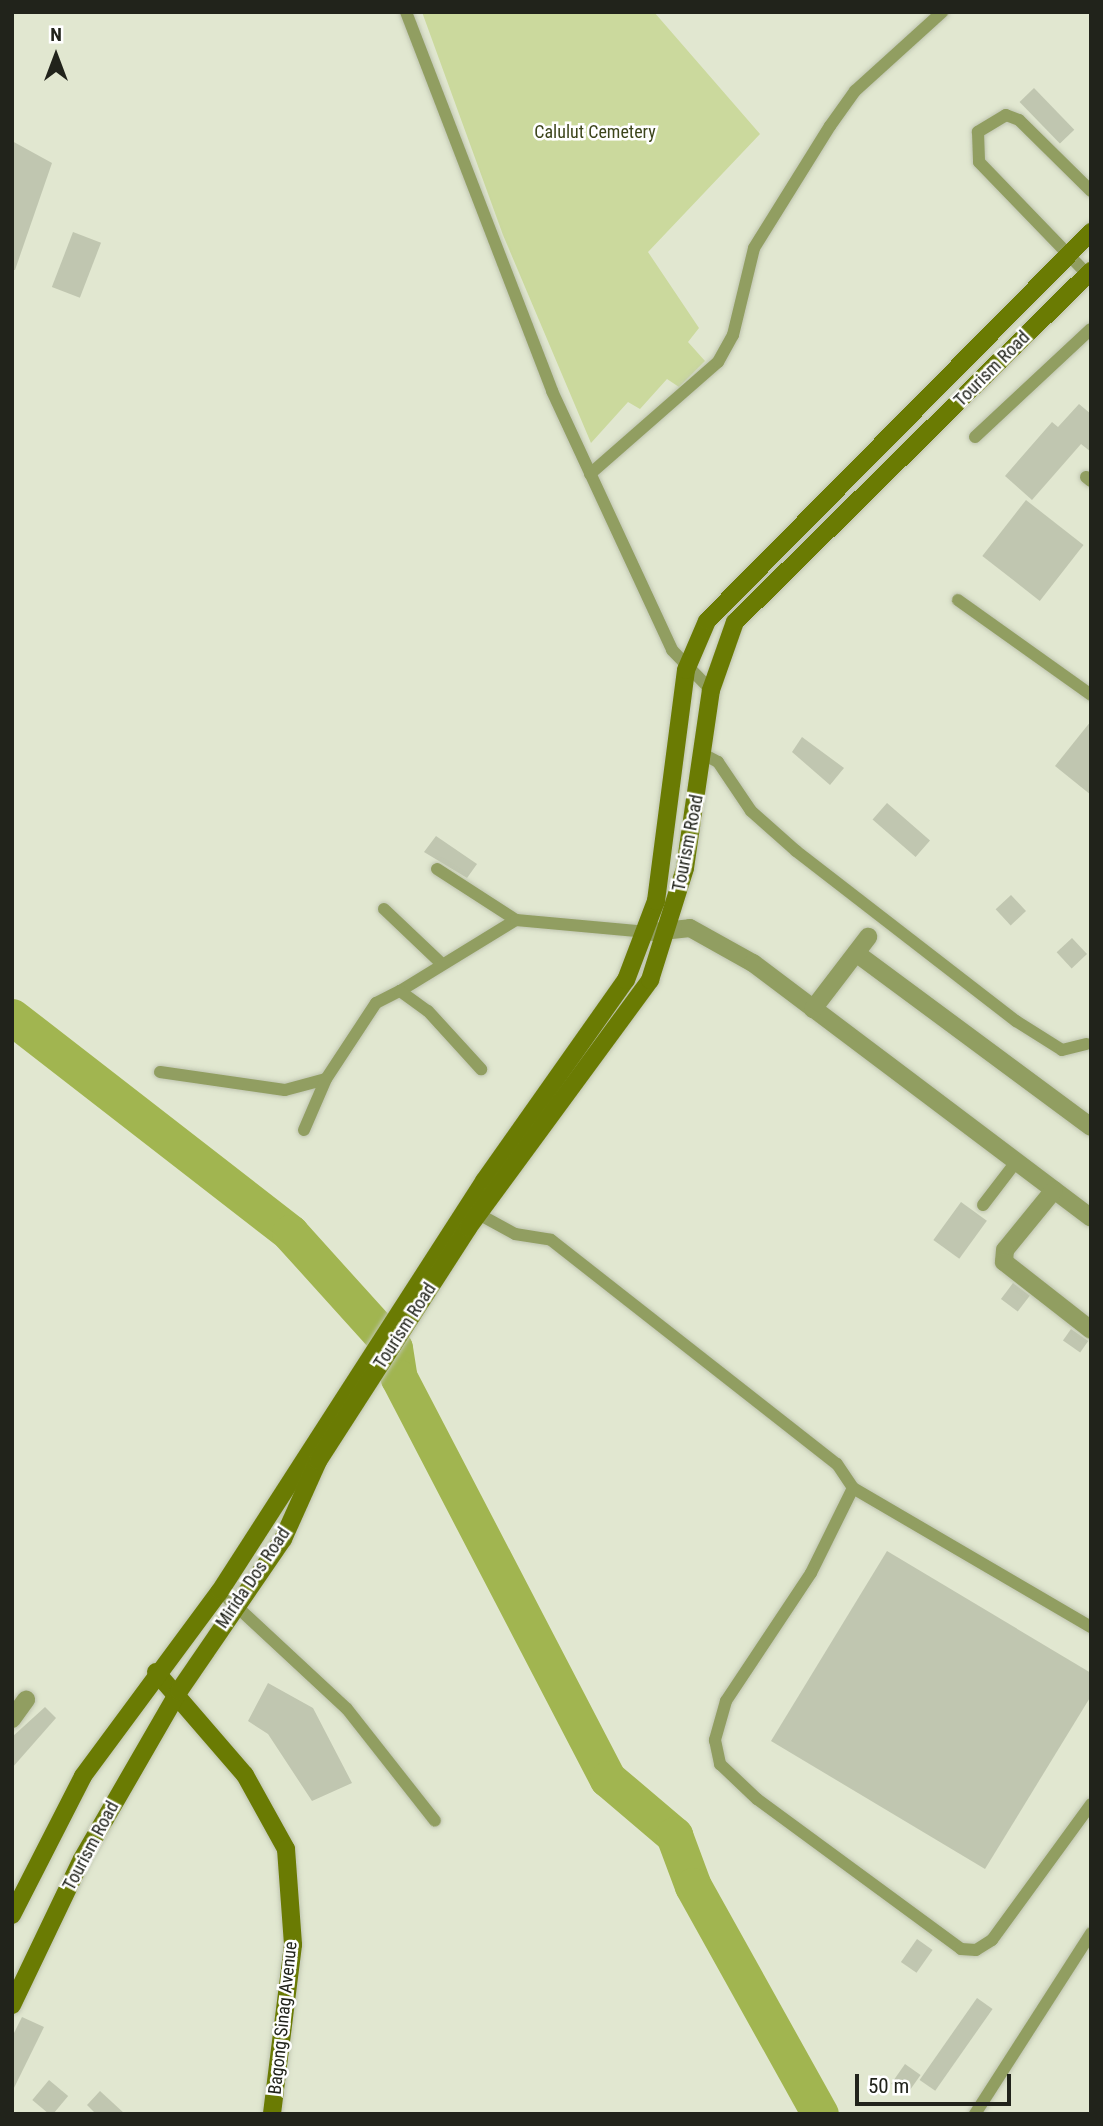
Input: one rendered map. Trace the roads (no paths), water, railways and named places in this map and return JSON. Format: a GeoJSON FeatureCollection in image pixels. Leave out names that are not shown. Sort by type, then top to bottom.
{"type":"FeatureCollection","features":[{"type":"Feature","properties":{"kind":"main road","name":"Tourism Road"},"geometry":{"type":"LineString","coordinates":[[312,1457],[472,1211],[606,1013],[648,932],[686,670],[707,621],[741,580],[1091,232]]}},
{"type":"Feature","properties":{"kind":"main road","name":"Tourism Road"},"geometry":{"type":"LineString","coordinates":[[472,1211],[650,980],[668,930],[704,754],[711,691],[735,622],[1089,275]]}},
{"type":"Feature","properties":{"kind":"main road","name":"Mirida Dos Road"},"geometry":{"type":"LineString","coordinates":[[156,1672],[220,1591],[312,1457]]}},
{"type":"Feature","properties":{"kind":"main road","name":"Mirida Dos Road"},"geometry":{"type":"LineString","coordinates":[[178,1690],[283,1539],[312,1457]]}},
{"type":"Feature","properties":{"kind":"main road","name":"Bagong Sinag Avenue"},"geometry":{"type":"LineString","coordinates":[[156,1672],[178,1690],[269,1810],[288,1859],[293,1945],[272,2114]]}},
{"type":"Feature","properties":{"kind":"main road"},"geometry":{"type":"LineString","coordinates":[[12,1915],[83,1776],[156,1672]]}},
{"type":"Feature","properties":{"kind":"main road","name":"Tourism Road"},"geometry":{"type":"LineString","coordinates":[[12,2005],[82,1859],[178,1690]]}},
{"type":"Feature","properties":{"kind":"street"},"geometry":{"type":"LineString","coordinates":[[648,932],[690,929],[712,937],[813,1009],[1091,1218]]}},
{"type":"Feature","properties":{"kind":"street"},"geometry":{"type":"LineString","coordinates":[[813,1009],[868,937]]}},
{"type":"Feature","properties":{"kind":"street"},"geometry":{"type":"LineString","coordinates":[[856,953],[1091,1127]]}},
{"type":"Feature","properties":{"kind":"street"},"geometry":{"type":"LineString","coordinates":[[1054,1190],[1005,1250],[1004,1262],[1091,1330]]}},
{"type":"Feature","properties":{"kind":"street"},"geometry":{"type":"LineString","coordinates":[[12,1719],[26,1700]]}},
{"type":"Feature","properties":{"kind":"lane"},"geometry":{"type":"LineString","coordinates":[[406,12],[499,262],[590,474],[686,670],[711,691]]}},
{"type":"Feature","properties":{"kind":"lane"},"geometry":{"type":"LineString","coordinates":[[590,474],[718,362],[733,335],[754,248],[830,126],[855,91],[942,12]]}},
{"type":"Feature","properties":{"kind":"lane"},"geometry":{"type":"LineString","coordinates":[[1089,275],[1065,257],[979,162],[978,132],[1006,115],[1019,121],[1091,191]]}},
{"type":"Feature","properties":{"kind":"lane"},"geometry":{"type":"LineString","coordinates":[[975,437],[1091,329]]}},
{"type":"Feature","properties":{"kind":"lane"},"geometry":{"type":"LineString","coordinates":[[958,600],[1091,695]]}},
{"type":"Feature","properties":{"kind":"lane"},"geometry":{"type":"LineString","coordinates":[[704,754],[718,762],[751,811],[787,844],[1016,1021],[1062,1050],[1086,1044]]}},
{"type":"Feature","properties":{"kind":"lane"},"geometry":{"type":"LineString","coordinates":[[437,869],[516,920],[648,932]]}},
{"type":"Feature","properties":{"kind":"lane"},"geometry":{"type":"LineString","coordinates":[[384,909],[442,964]]}},
{"type":"Feature","properties":{"kind":"lane"},"geometry":{"type":"LineString","coordinates":[[304,1129],[326,1079],[376,1003],[516,920]]}},
{"type":"Feature","properties":{"kind":"lane"},"geometry":{"type":"LineString","coordinates":[[400,991],[428,1011],[481,1069]]}},
{"type":"Feature","properties":{"kind":"lane"},"geometry":{"type":"LineString","coordinates":[[160,1072],[285,1090],[326,1079]]}},
{"type":"Feature","properties":{"kind":"lane"},"geometry":{"type":"LineString","coordinates":[[983,1205],[1016,1162]]}},
{"type":"Feature","properties":{"kind":"lane"},"geometry":{"type":"LineString","coordinates":[[472,1211],[515,1234],[551,1240],[837,1464],[853,1488],[1091,1626]]}},
{"type":"Feature","properties":{"kind":"lane"},"geometry":{"type":"LineString","coordinates":[[853,1488],[811,1573],[726,1700],[715,1740],[720,1764],[757,1799],[961,1949],[976,1950],[992,1940],[1091,1804]]}},
{"type":"Feature","properties":{"kind":"lane"},"geometry":{"type":"LineString","coordinates":[[220,1591],[347,1709],[435,1821]]}},
{"type":"Feature","properties":{"kind":"lane"},"geometry":{"type":"LineString","coordinates":[[975,2114],[1091,1933]]}},
{"type":"Feature","properties":{"kind":"waterway"},"geometry":{"type":"LineString","coordinates":[[12,1017],[290,1233],[394,1348],[399,1378],[608,1779],[674,1835],[693,1886],[820,2114]]}},
{"type":"Feature","properties":{"kind":"park label","name":"Calulut Cemetery"},"geometry":{"type":"Point","coordinates":[595,132]}}]}
